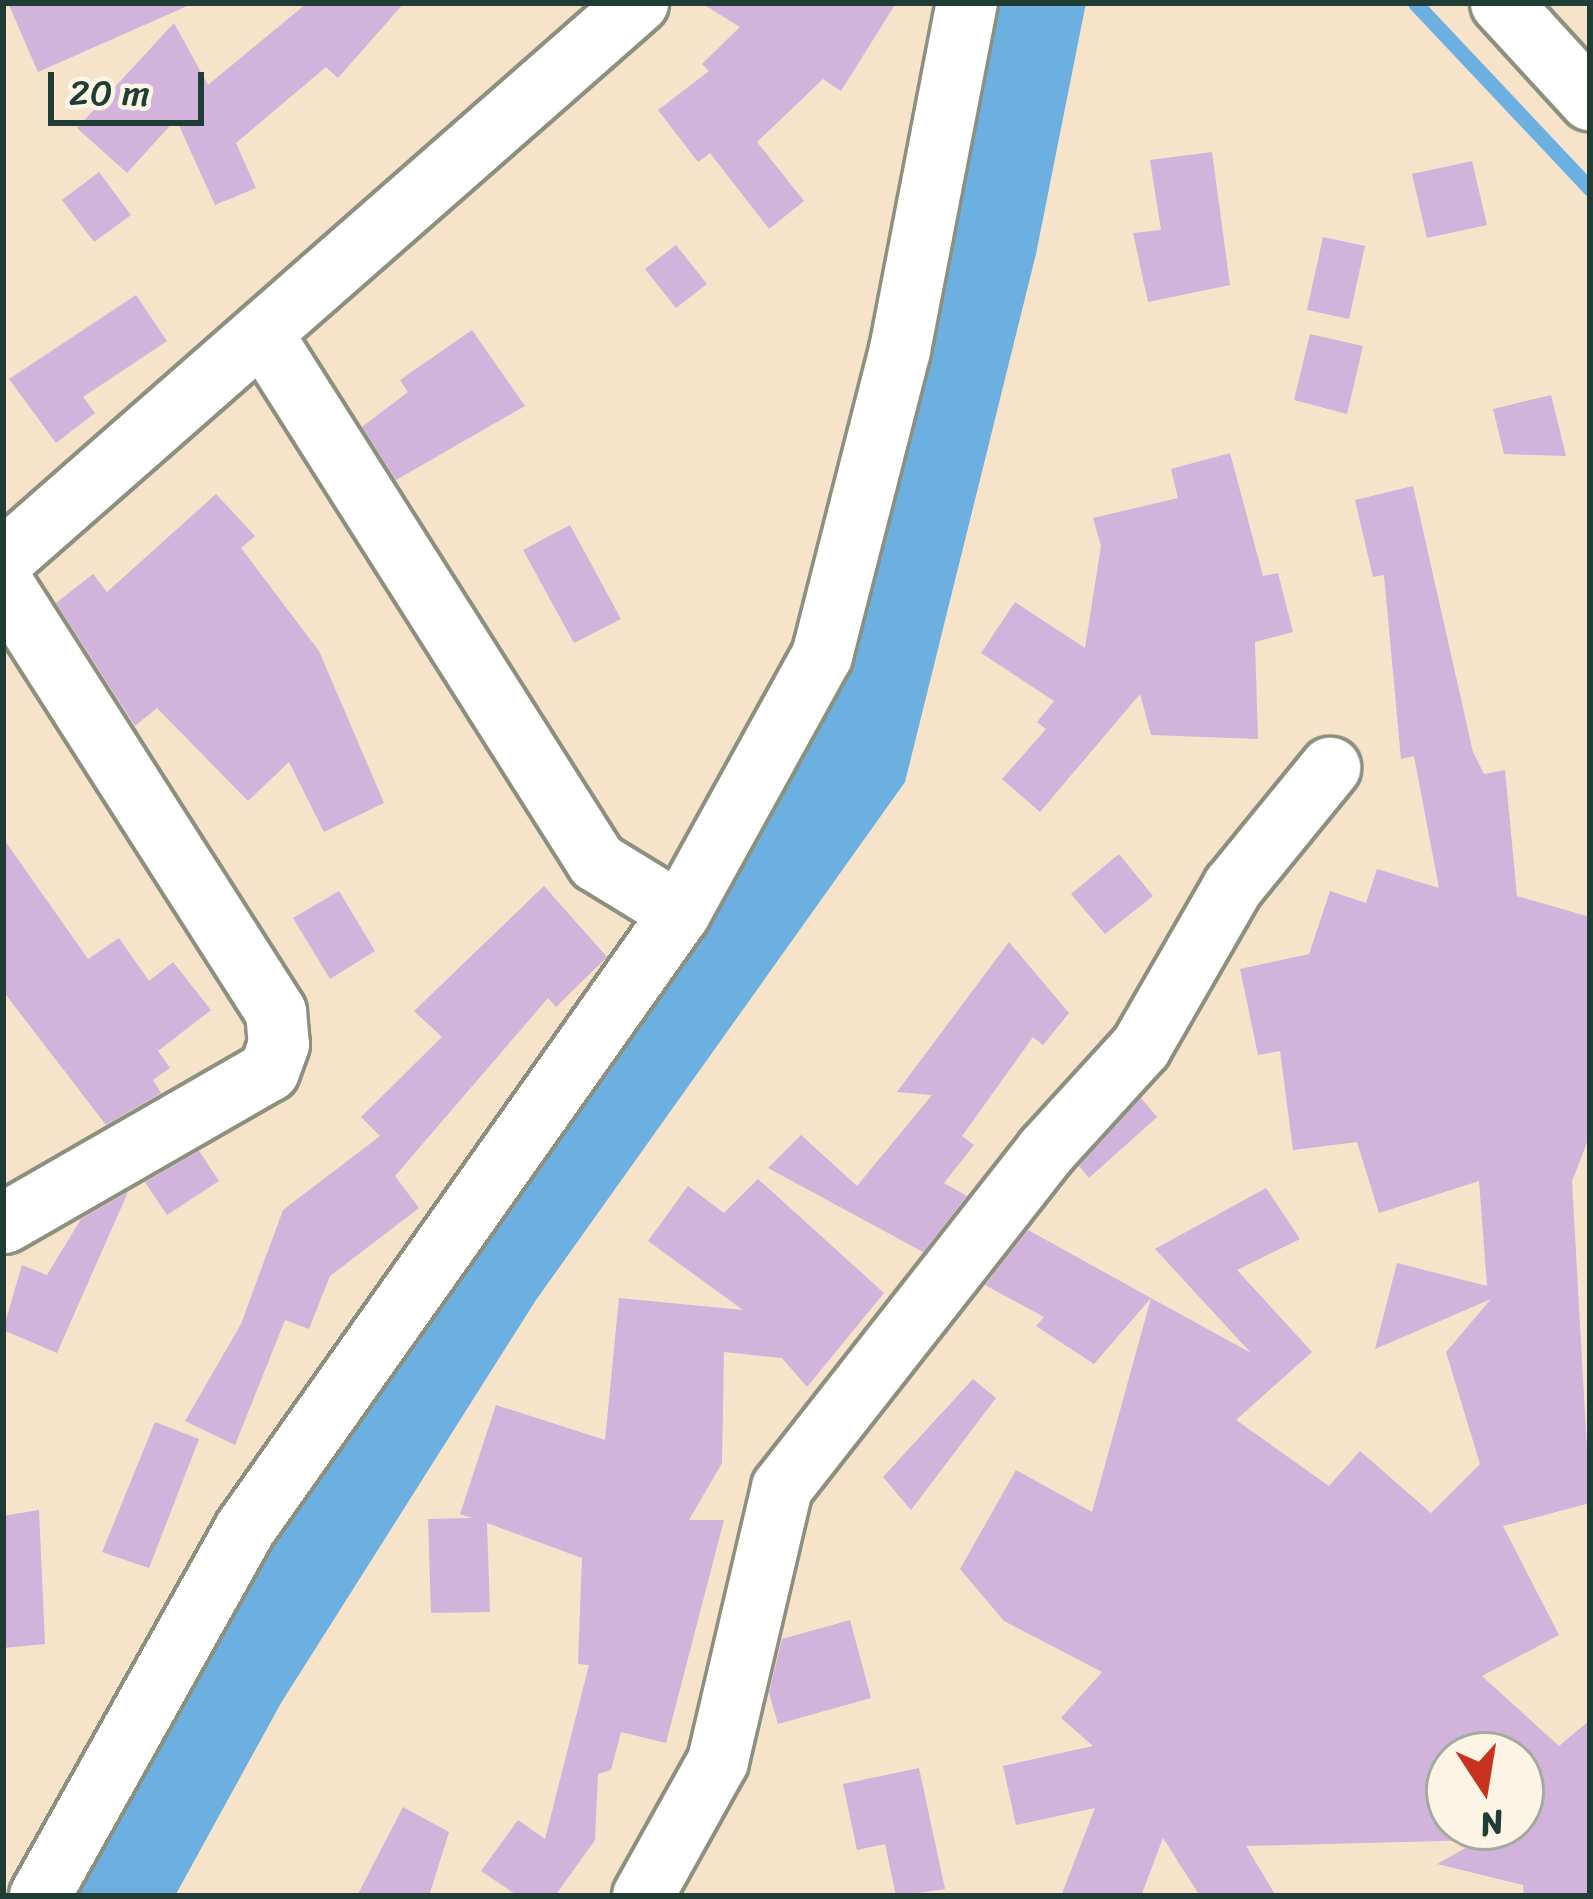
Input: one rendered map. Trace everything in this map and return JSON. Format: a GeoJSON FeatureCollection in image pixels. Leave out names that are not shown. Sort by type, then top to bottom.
{"type":"FeatureCollection","features":[{"type":"Feature","properties":{"kind":"street"},"geometry":{"type":"LineString","coordinates":[[3,560],[638,3]]}},
{"type":"Feature","properties":{"kind":"street"},"geometry":{"type":"LineString","coordinates":[[40,1896],[244,1529],[680,913],[822,656],[900,350],[967,3]]}},
{"type":"Feature","properties":{"kind":"street"},"geometry":{"type":"LineString","coordinates":[[1501,3],[1590,100]]}},
{"type":"Feature","properties":{"kind":"street"},"geometry":{"type":"LineString","coordinates":[[262,332],[597,862],[680,913]]}},
{"type":"Feature","properties":{"kind":"street"},"geometry":{"type":"LineString","coordinates":[[3,584],[275,1012],[279,1044],[268,1070],[5,1223]]}},
{"type":"Feature","properties":{"kind":"street"},"geometry":{"type":"LineString","coordinates":[[643,1896],[718,1761],[782,1488],[1046,1150],[1141,1047],[1233,887],[1330,768]]}},
{"type":"Feature","properties":{"kind":"water"},"geometry":{"type":"Polygon","coordinates":[[[990,3],[1086,3],[1036,254],[905,782],[536,1300],[281,1703],[175,1896],[71,1896],[264,1540],[690,952],[840,675],[990,3]]]}},
{"type":"Feature","properties":{"kind":"building"},"geometry":{"type":"Polygon","coordinates":[[[8,3],[194,3],[38,72],[8,3]]]}},
{"type":"Feature","properties":{"kind":"building"},"geometry":{"type":"Polygon","coordinates":[[[307,3],[404,3],[338,78],[326,67],[236,143],[256,188],[215,205],[176,119],[127,173],[77,128],[174,23],[208,85],[307,3]]]}},
{"type":"Feature","properties":{"kind":"building"},"geometry":{"type":"Polygon","coordinates":[[[701,3],[896,3],[841,91],[823,79],[757,142],[804,201],[769,229],[710,153],[698,162],[658,110],[709,71],[702,64],[740,27],[701,3]]]}},
{"type":"Feature","properties":{"kind":"building"},"geometry":{"type":"Polygon","coordinates":[[[1212,152],[1230,285],[1148,302],[1133,233],[1161,230],[1150,160],[1212,152]]]}},
{"type":"Feature","properties":{"kind":"building"},"geometry":{"type":"Polygon","coordinates":[[[1472,161],[1487,225],[1427,238],[1412,174],[1472,161]]]}},
{"type":"Feature","properties":{"kind":"building"},"geometry":{"type":"Polygon","coordinates":[[[99,172],[131,215],[94,242],[62,200],[99,172]]]}},
{"type":"Feature","properties":{"kind":"building"},"geometry":{"type":"Polygon","coordinates":[[[1323,237],[1365,246],[1349,319],[1307,310],[1323,237]]]}},
{"type":"Feature","properties":{"kind":"building"},"geometry":{"type":"Polygon","coordinates":[[[676,245],[707,284],[676,308],[645,269],[676,245]]]}},
{"type":"Feature","properties":{"kind":"building"},"geometry":{"type":"Polygon","coordinates":[[[136,295],[167,341],[83,397],[95,413],[56,443],[9,379],[136,295]]]}},
{"type":"Feature","properties":{"kind":"building"},"geometry":{"type":"Polygon","coordinates":[[[472,330],[525,406],[396,480],[362,427],[408,392],[400,380],[472,330]]]}},
{"type":"Feature","properties":{"kind":"building"},"geometry":{"type":"Polygon","coordinates":[[[1310,334],[1363,346],[1347,414],[1294,400],[1310,334]]]}},
{"type":"Feature","properties":{"kind":"building"},"geometry":{"type":"Polygon","coordinates":[[[1551,395],[1566,456],[1504,454],[1493,409],[1551,395]]]}},
{"type":"Feature","properties":{"kind":"building"},"geometry":{"type":"Polygon","coordinates":[[[1230,453],[1263,576],[1278,573],[1293,632],[1255,642],[1258,739],[1151,735],[1140,694],[1040,812],[1002,779],[1046,729],[1037,722],[1054,701],[981,653],[1015,602],[1085,648],[1101,546],[1093,518],[1178,498],[1171,469],[1230,453]]]}},
{"type":"Feature","properties":{"kind":"building"},"geometry":{"type":"Polygon","coordinates":[[[1413,486],[1473,752],[1484,774],[1505,770],[1517,896],[1590,917],[1590,1135],[1572,1181],[1590,1503],[1503,1526],[1559,1635],[1482,1676],[1542,1731],[1425,1731],[1425,1841],[1246,1846],[1276,1896],[1200,1896],[1163,1838],[1141,1896],[1061,1896],[1095,1808],[1016,1825],[1003,1766],[1093,1746],[1061,1718],[1102,1672],[1004,1621],[960,1569],[1016,1470],[1092,1512],[1151,1298],[1251,1353],[1155,1249],[1266,1188],[1300,1239],[1237,1270],[1312,1352],[1236,1420],[1329,1486],[1360,1451],[1431,1513],[1480,1464],[1446,1352],[1491,1299],[1375,1349],[1397,1263],[1487,1286],[1479,1181],[1379,1213],[1357,1142],[1293,1150],[1280,1051],[1258,1055],[1240,969],[1309,954],[1330,891],[1366,903],[1377,869],[1439,888],[1414,756],[1401,759],[1384,575],[1373,577],[1355,500],[1413,486]]]}},
{"type":"Feature","properties":{"kind":"building"},"geometry":{"type":"Polygon","coordinates":[[[216,494],[255,536],[241,548],[319,651],[384,803],[324,832],[289,762],[248,801],[157,708],[135,726],[56,603],[93,574],[107,592],[216,494]]]}},
{"type":"Feature","properties":{"kind":"building"},"geometry":{"type":"Polygon","coordinates":[[[570,525],[621,619],[574,643],[523,550],[570,525]]]}},
{"type":"Feature","properties":{"kind":"building"},"geometry":{"type":"Polygon","coordinates":[[[3,838],[88,959],[119,938],[149,981],[173,962],[211,1010],[158,1051],[170,1068],[153,1080],[161,1093],[106,1125],[3,991],[3,838]]]}},
{"type":"Feature","properties":{"kind":"building"},"geometry":{"type":"Polygon","coordinates":[[[1119,854],[1153,896],[1105,934],[1071,894],[1119,854]]]}},
{"type":"Feature","properties":{"kind":"building"},"geometry":{"type":"Polygon","coordinates":[[[544,886],[607,957],[556,1007],[548,998],[395,1176],[419,1208],[330,1276],[309,1329],[285,1320],[235,1445],[185,1421],[241,1324],[283,1210],[380,1136],[361,1117],[442,1037],[414,1011],[544,886]]]}},
{"type":"Feature","properties":{"kind":"building"},"geometry":{"type":"Polygon","coordinates":[[[339,891],[375,951],[330,979],[293,918],[339,891]]]}},
{"type":"Feature","properties":{"kind":"building"},"geometry":{"type":"Polygon","coordinates":[[[1009,942],[1069,1013],[1043,1045],[1033,1037],[962,1136],[974,1145],[944,1183],[967,1196],[923,1252],[768,1168],[801,1135],[857,1186],[932,1095],[897,1092],[1009,942]]]}},
{"type":"Feature","properties":{"kind":"building"},"geometry":{"type":"Polygon","coordinates":[[[1141,1098],[1157,1117],[1089,1178],[1079,1166],[1141,1098]]]}},
{"type":"Feature","properties":{"kind":"building"},"geometry":{"type":"Polygon","coordinates":[[[199,1151],[219,1181],[167,1215],[145,1182],[199,1151]]]}},
{"type":"Feature","properties":{"kind":"building"},"geometry":{"type":"Polygon","coordinates":[[[758,1179],[884,1293],[807,1387],[782,1358],[724,1352],[722,1463],[689,1520],[724,1520],[666,1743],[621,1732],[611,1770],[598,1774],[595,1840],[555,1896],[518,1896],[481,1871],[518,1820],[545,1839],[589,1665],[578,1664],[582,1558],[487,1523],[490,1612],[431,1613],[428,1519],[472,1518],[460,1514],[496,1405],[605,1440],[619,1298],[743,1310],[648,1241],[688,1186],[724,1213],[758,1179]]]}},
{"type":"Feature","properties":{"kind":"building"},"geometry":{"type":"Polygon","coordinates":[[[128,1192],[57,1353],[3,1330],[22,1265],[47,1275],[81,1219],[128,1192]]]}},
{"type":"Feature","properties":{"kind":"building"},"geometry":{"type":"Polygon","coordinates":[[[1028,1230],[1151,1298],[1094,1364],[1036,1326],[1044,1317],[985,1285],[1028,1230]]]}},
{"type":"Feature","properties":{"kind":"building"},"geometry":{"type":"Polygon","coordinates":[[[973,1379],[996,1398],[911,1510],[883,1477],[973,1379]]]}},
{"type":"Feature","properties":{"kind":"building"},"geometry":{"type":"Polygon","coordinates":[[[155,1422],[199,1439],[149,1568],[102,1552],[155,1422]]]}},
{"type":"Feature","properties":{"kind":"building"},"geometry":{"type":"Polygon","coordinates":[[[39,1510],[45,1644],[3,1648],[3,1516],[39,1510]]]}},
{"type":"Feature","properties":{"kind":"building"},"geometry":{"type":"Polygon","coordinates":[[[850,1620],[871,1698],[778,1724],[769,1693],[782,1639],[850,1620]]]}},
{"type":"Feature","properties":{"kind":"building"},"geometry":{"type":"Polygon","coordinates":[[[1590,1720],[1590,1896],[1524,1896],[1523,1885],[1437,1864],[1460,1851],[1545,1851],[1545,1733],[1559,1746],[1590,1720]]]}},
{"type":"Feature","properties":{"kind":"building"},"geometry":{"type":"Polygon","coordinates":[[[919,1768],[945,1889],[896,1896],[885,1844],[857,1850],[843,1784],[919,1768]]]}},
{"type":"Feature","properties":{"kind":"building"},"geometry":{"type":"Polygon","coordinates":[[[403,1807],[449,1832],[429,1896],[357,1896],[403,1807]]]}},
{"type":"Feature","properties":{"kind":"waterway"},"geometry":{"type":"LineString","coordinates":[[1415,3],[1590,189]]}}]}
